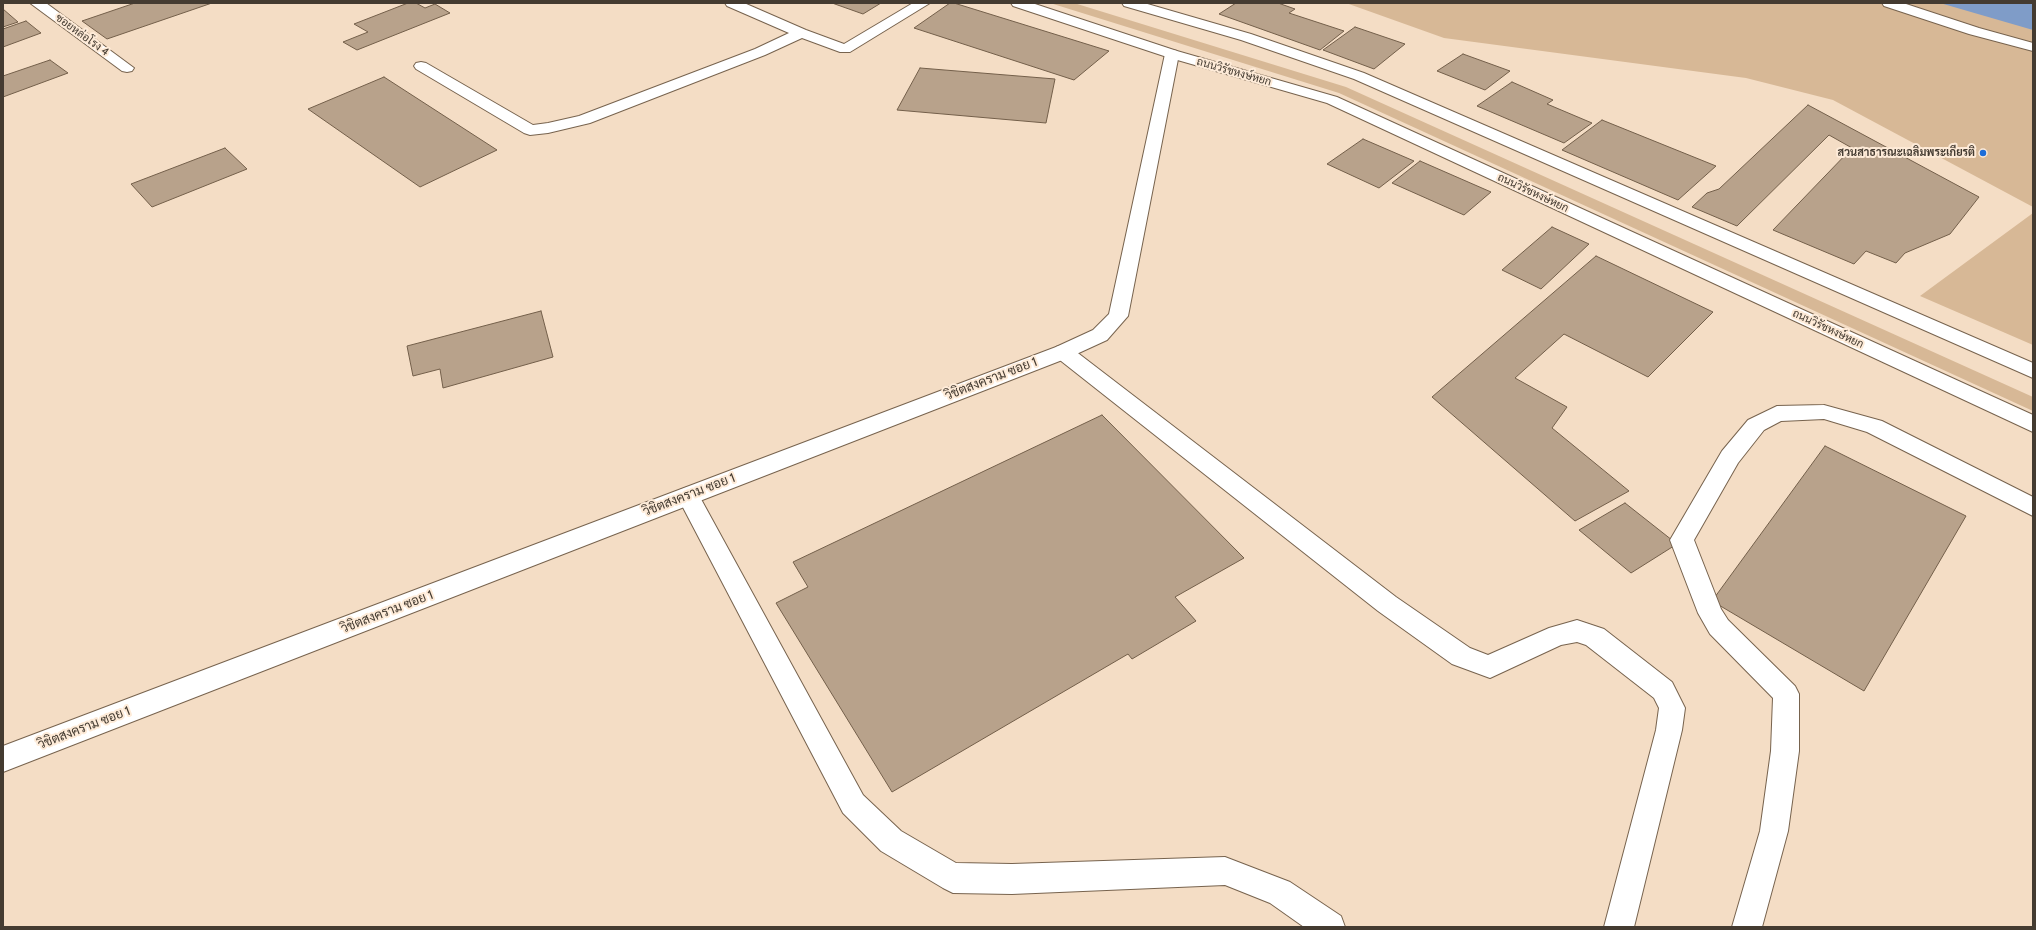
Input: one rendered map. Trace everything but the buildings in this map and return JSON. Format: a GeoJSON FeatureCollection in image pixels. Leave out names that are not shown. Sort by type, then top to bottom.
{"type":"FeatureCollection","features":[{"type":"Feature","properties":{"kind":"main road","name":"ซอยหล่อโรง 4"},"geometry":{"type":"LineString","coordinates":[[37,3],[127,68]]}},
{"type":"Feature","properties":{"kind":"main road"},"geometry":{"type":"LineString","coordinates":[[732,3],[801,33],[845,49],[923,3]]}},
{"type":"Feature","properties":{"kind":"main road","name":"ถนนวิรัชหงษ์หยก"},"geometry":{"type":"LineString","coordinates":[[1018,3],[1172,54],[1332,100],[2033,424]]}},
{"type":"Feature","properties":{"kind":"main road"},"geometry":{"type":"LineString","coordinates":[[1129,3],[1246,37],[1359,76],[2033,371]]}},
{"type":"Feature","properties":{"kind":"main road"},"geometry":{"type":"LineString","coordinates":[[1889,3],[1974,31],[2033,47]]}},
{"type":"Feature","properties":{"kind":"main road"},"geometry":{"type":"LineString","coordinates":[[421,66],[530,130],[548,128],[584,120],[760,52],[801,33]]}},
{"type":"Feature","properties":{"kind":"main road","name":"วิชิตสงคราม ซอย 1"},"geometry":{"type":"LineString","coordinates":[[3,759],[1063,352],[1100,335],[1118,316],[1172,54]]}},
{"type":"Feature","properties":{"kind":"main road"},"geometry":{"type":"LineString","coordinates":[[1063,352],[1387,604],[1461,656],[1490,667],[1545,640],[1558,635],[1577,631],[1595,637],[1663,690],[1672,708],[1669,730],[1619,927]]}},
{"type":"Feature","properties":{"kind":"main road"},"geometry":{"type":"LineString","coordinates":[[1747,927],[1774,831],[1785,751],[1786,694],[1719,627],[1710,613],[1682,540],[1730,457],[1756,425],[1777,414],[1824,412],[1874,426],[2033,507]]}},
{"type":"Feature","properties":{"kind":"main road"},"geometry":{"type":"LineString","coordinates":[[688,496],[853,804],[891,841],[953,878],[1012,879],[1225,871],[1280,892],[1330,927]]}},
{"type":"Feature","properties":{"kind":"shaded area"},"geometry":{"type":"Polygon","coordinates":[[[1050,3],[1074,3],[1346,87],[2033,397],[2033,411],[1339,93],[1050,3]]]}},
{"type":"Feature","properties":{"kind":"shaded area","name":"สวนสาธารณะเฉลิมพระเกียรติ"},"geometry":{"type":"Polygon","coordinates":[[[1346,3],[2033,3],[2033,207],[1833,100],[1746,78],[1444,38],[1346,3]]]}},
{"type":"Feature","properties":{"kind":"shaded area"},"geometry":{"type":"Polygon","coordinates":[[[2033,213],[2033,345],[1920,296],[2033,213]]]}},
{"type":"Feature","properties":{"kind":"water"},"geometry":{"type":"Polygon","coordinates":[[[1940,3],[2033,3],[2033,30],[1940,3]]]}},
{"type":"Feature","properties":{"kind":"place","name":"สวนสาธารณะเฉลิมพระเกียรติ"},"geometry":{"type":"Point","coordinates":[1983,153]}}]}
